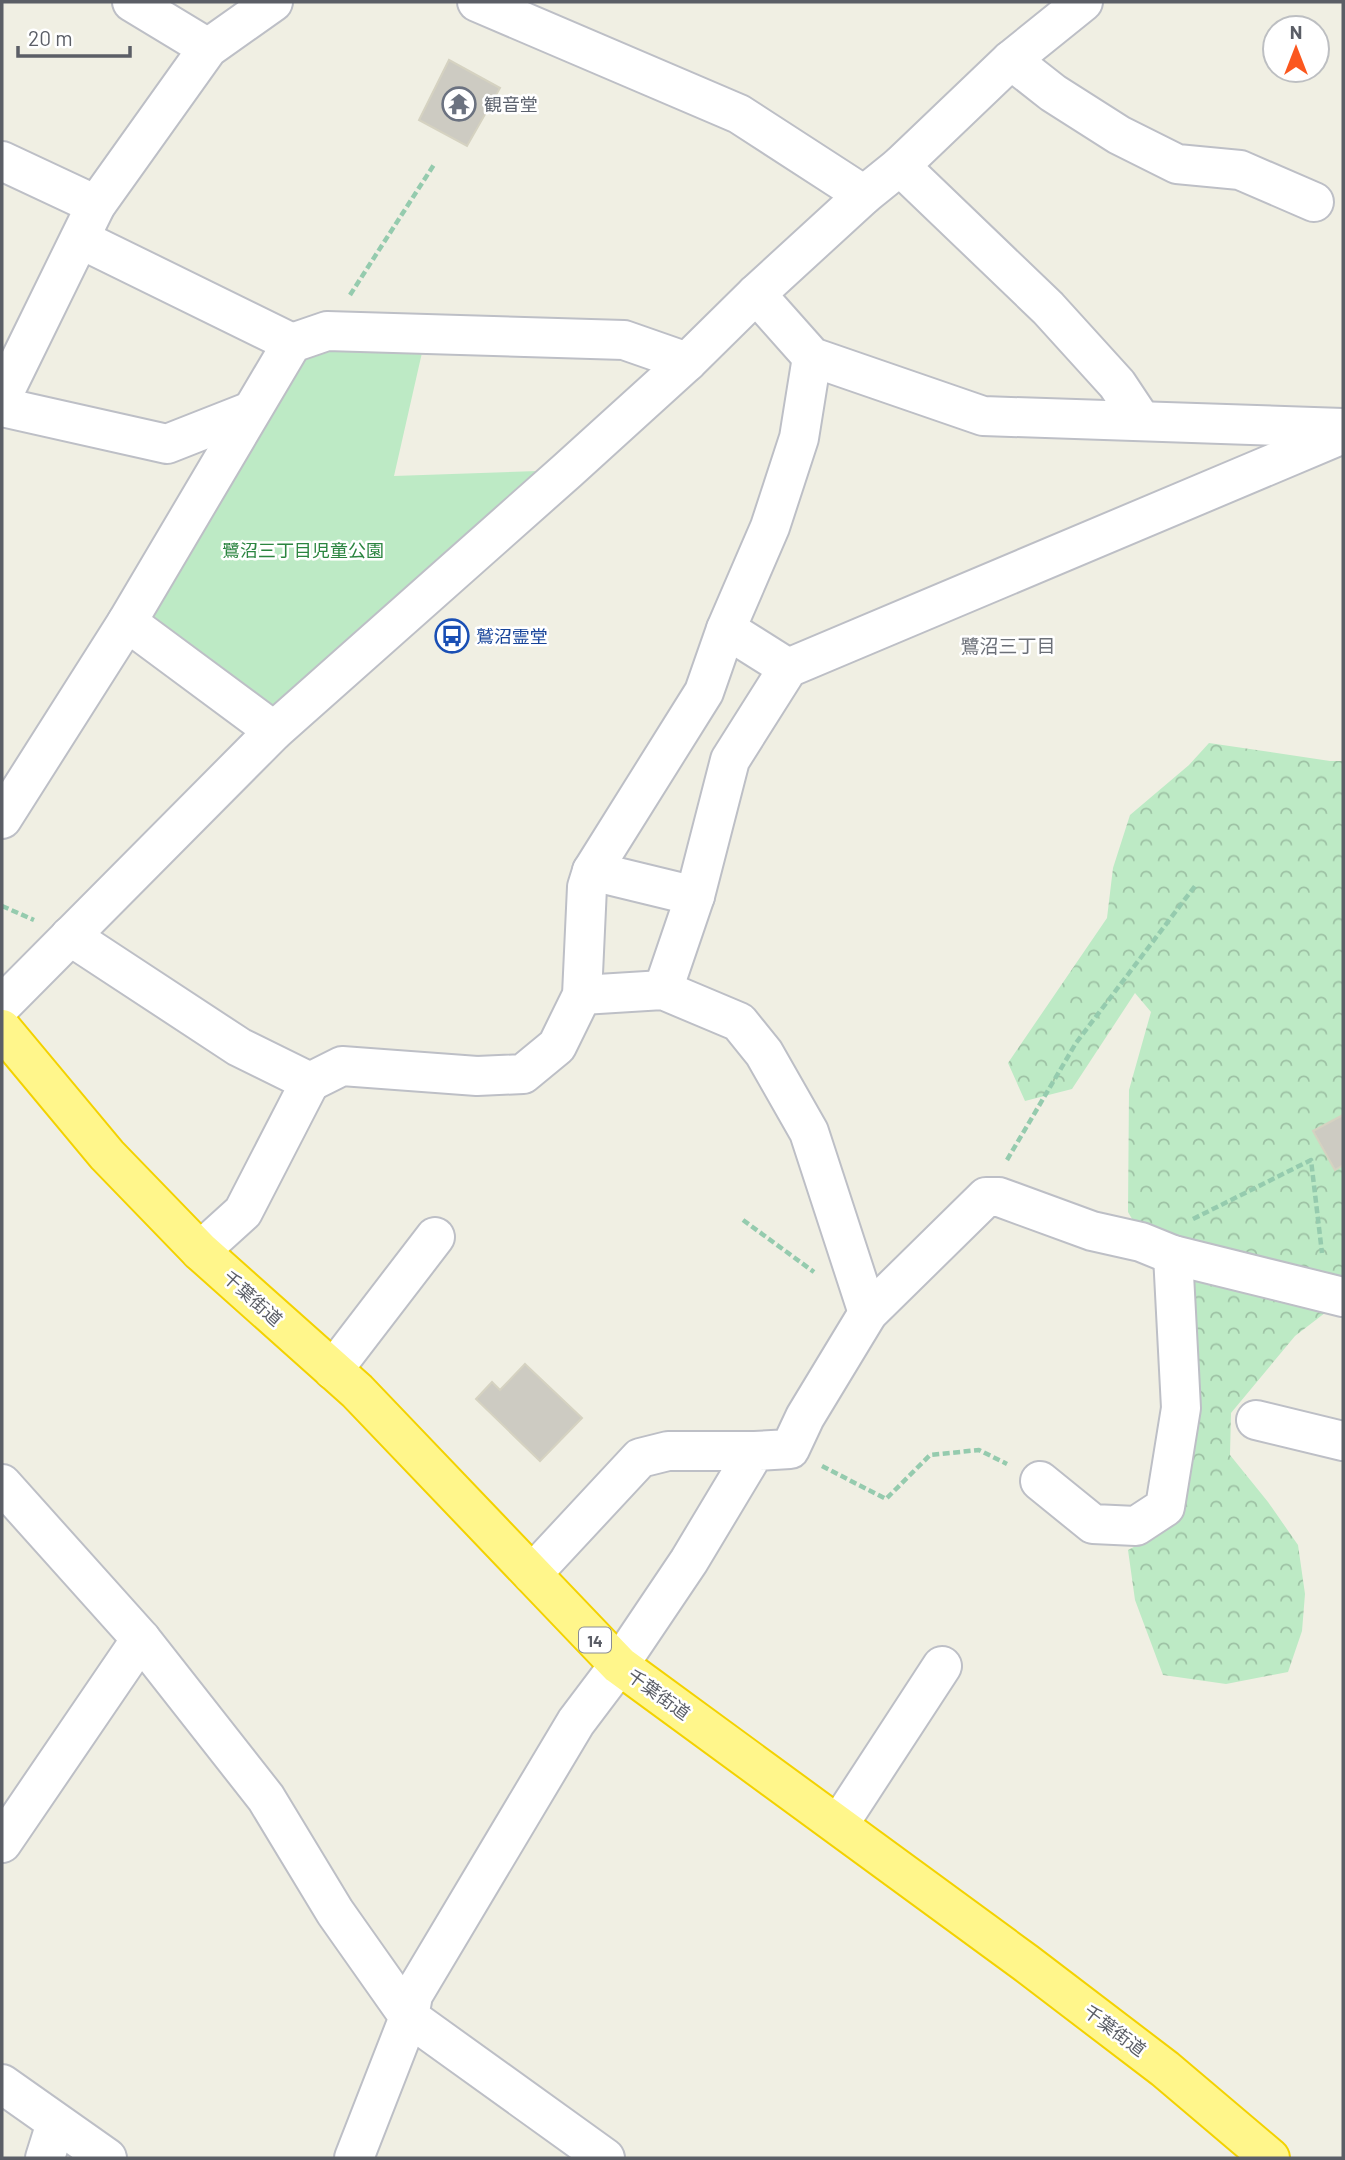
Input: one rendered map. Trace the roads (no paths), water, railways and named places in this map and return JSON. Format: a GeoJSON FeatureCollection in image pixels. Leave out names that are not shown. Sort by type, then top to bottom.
{"type":"FeatureCollection","features":[{"type":"Feature","properties":{"kind":"highway","name":"千葉街道"},"geometry":{"type":"LineString","coordinates":[[2,1029],[107,1155],[200,1251],[357,1391],[619,1665],[1026,1963],[1165,2069],[1270,2158]]}},
{"type":"Feature","properties":{"kind":"street"},"geometry":{"type":"LineString","coordinates":[[132,2],[208,48]]}},
{"type":"Feature","properties":{"kind":"street"},"geometry":{"type":"LineString","coordinates":[[2,397],[96,205],[208,48],[273,2]]}},
{"type":"Feature","properties":{"kind":"street"},"geometry":{"type":"LineString","coordinates":[[477,2],[739,114],[863,195]]}},
{"type":"Feature","properties":{"kind":"street"},"geometry":{"type":"LineString","coordinates":[[2,1005],[274,731],[687,362],[756,293],[863,195],[900,166],[1011,61],[1083,2]]}},
{"type":"Feature","properties":{"kind":"street"},"geometry":{"type":"LineString","coordinates":[[1011,61],[1053,93],[1119,135],[1177,164],[1240,170],[1314,202]]}},
{"type":"Feature","properties":{"kind":"street"},"geometry":{"type":"LineString","coordinates":[[2,161],[96,205]]}},
{"type":"Feature","properties":{"kind":"street"},"geometry":{"type":"LineString","coordinates":[[900,166],[1048,308],[1117,384],[1141,420]]}},
{"type":"Feature","properties":{"kind":"street"},"geometry":{"type":"LineString","coordinates":[[80,239],[310,337],[624,340],[687,362]]}},
{"type":"Feature","properties":{"kind":"street"},"geometry":{"type":"LineString","coordinates":[[756,293],[812,357],[983,416],[1343,428]]}},
{"type":"Feature","properties":{"kind":"street"},"geometry":{"type":"LineString","coordinates":[[2,819],[127,622],[251,411],[310,337]]}},
{"type":"Feature","properties":{"kind":"street"},"geometry":{"type":"LineString","coordinates":[[200,1251],[243,1212],[310,1082],[342,1066],[477,1076],[523,1074],[557,1046],[582,995],[587,887],[592,871],[704,692],[726,629],[770,527],[799,438],[812,357]]}},
{"type":"Feature","properties":{"kind":"street"},"geometry":{"type":"LineString","coordinates":[[2,407],[167,444],[251,411]]}},
{"type":"Feature","properties":{"kind":"street"},"geometry":{"type":"LineString","coordinates":[[663,990],[695,896],[730,760],[788,668],[1343,434]]}},
{"type":"Feature","properties":{"kind":"street"},"geometry":{"type":"LineString","coordinates":[[127,622],[274,731]]}},
{"type":"Feature","properties":{"kind":"street"},"geometry":{"type":"LineString","coordinates":[[726,629],[788,668]]}},
{"type":"Feature","properties":{"kind":"street"},"geometry":{"type":"LineString","coordinates":[[592,871],[695,896]]}},
{"type":"Feature","properties":{"kind":"street"},"geometry":{"type":"LineString","coordinates":[[69,936],[239,1046],[310,1082]]}},
{"type":"Feature","properties":{"kind":"street"},"geometry":{"type":"LineString","coordinates":[[582,995],[663,990],[739,1022],[764,1053],[808,1132],[867,1313]]}},
{"type":"Feature","properties":{"kind":"street"},"geometry":{"type":"LineString","coordinates":[[354,2158],[408,2017],[413,1995],[576,1722],[772,1450],[804,1418],[867,1313],[986,1197],[999,1197],[1092,1231],[1141,1242],[1180,1238],[1335,1296]]}},
{"type":"Feature","properties":{"kind":"street"},"geometry":{"type":"LineString","coordinates":[[333,1370],[435,1237]]}},
{"type":"Feature","properties":{"kind":"street"},"geometry":{"type":"LineString","coordinates":[[1040,1481],[1093,1524],[1136,1526],[1165,1507],[1181,1408],[1180,1238]]}},
{"type":"Feature","properties":{"kind":"street"},"geometry":{"type":"LineString","coordinates":[[1256,1420],[1343,1441]]}},
{"type":"Feature","properties":{"kind":"street"},"geometry":{"type":"LineString","coordinates":[[532,1574],[640,1458],[668,1451],[772,1450]]}},
{"type":"Feature","properties":{"kind":"street"},"geometry":{"type":"LineString","coordinates":[[2,1483],[141,1639],[266,1798],[335,1912],[408,2017],[605,2158]]}},
{"type":"Feature","properties":{"kind":"street"},"geometry":{"type":"LineString","coordinates":[[2,1843],[141,1639]]}},
{"type":"Feature","properties":{"kind":"street"},"geometry":{"type":"LineString","coordinates":[[839,1824],[942,1666]]}},
{"type":"Feature","properties":{"kind":"street"},"geometry":{"type":"LineString","coordinates":[[2,2084],[107,2158]]}},
{"type":"Feature","properties":{"kind":"street"},"geometry":{"type":"LineString","coordinates":[[45,2158],[57,2123]]}},
{"type":"Feature","properties":{"kind":"place","name":"観音堂"},"geometry":{"type":"Point","coordinates":[459,104]}},
{"type":"Feature","properties":{"kind":"place","name":"鷲沼霊堂"},"geometry":{"type":"Point","coordinates":[452,636]}},
{"type":"Feature","properties":{"kind":"district","name":"鷺沼三丁目"},"geometry":{"type":"Point","coordinates":[1008,645]}},
{"type":"Feature","properties":{"kind":"park label","name":"鷺沼三丁目児童公園"},"geometry":{"type":"Point","coordinates":[303,550]}}]}
